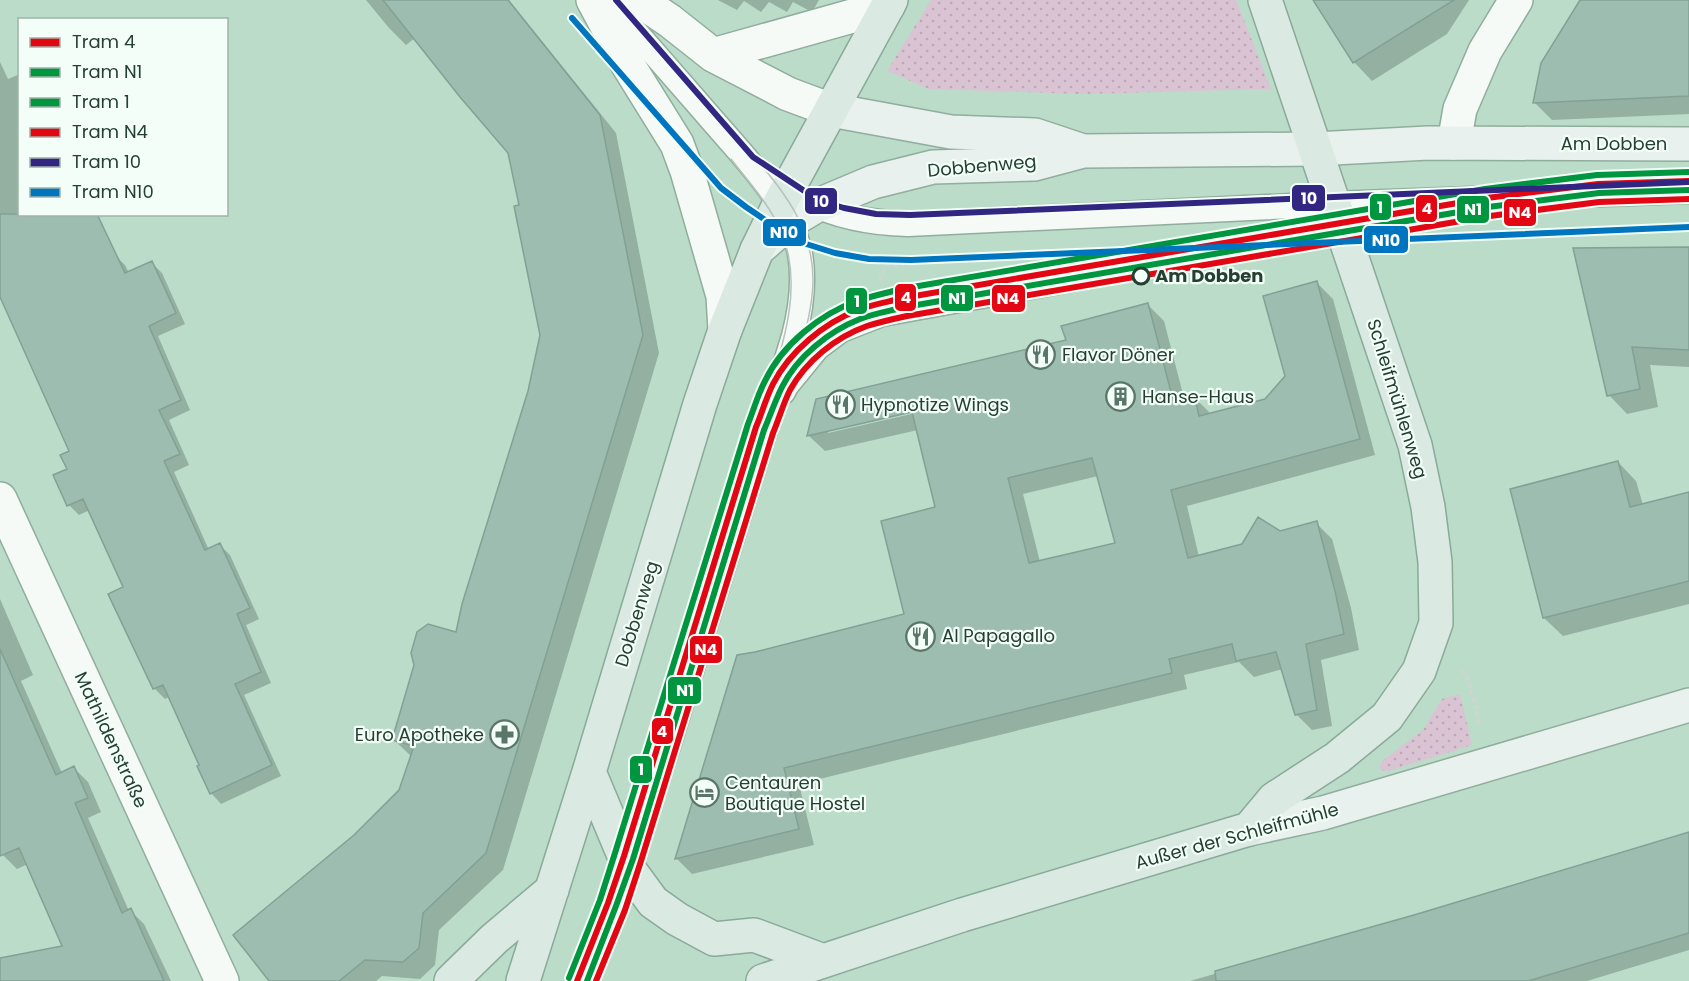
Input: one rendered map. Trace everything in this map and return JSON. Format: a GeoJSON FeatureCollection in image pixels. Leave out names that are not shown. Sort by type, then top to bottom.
{"type":"FeatureCollection","features":[{"type":"Feature","properties":{"kind":"main road","name":"Schleifmühlenweg"},"geometry":{"type":"LineString","coordinates":[[1249,829],[1274,799],[1337,758],[1387,717],[1419,671],[1436,623],[1435,562],[1428,507],[1415,445],[1265,0]]}},
{"type":"Feature","properties":{"kind":"main road","name":"Dobbenweg"},"geometry":{"type":"LineString","coordinates":[[524,981],[700,404],[726,330],[757,250],[793,206],[831,110],[890,3]]}},
{"type":"Feature","properties":{"kind":"main road","name":"Am Dobben"},"geometry":{"type":"LineString","coordinates":[[831,110],[951,132],[1035,135],[1083,151],[1315,149],[1454,143],[1689,144]]}},
{"type":"Feature","properties":{"kind":"main road","name":"Dobbenweg"},"geometry":{"type":"LineString","coordinates":[[793,206],[933,167],[1034,164],[1083,151]]}},
{"type":"Feature","properties":{"kind":"main road","name":"Außer der Schleifmühle"},"geometry":{"type":"LineString","coordinates":[[776,978],[821,960],[962,915],[1249,829],[1323,813],[1689,705]]}},
{"type":"Feature","properties":{"kind":"main road"},"geometry":{"type":"LineString","coordinates":[[589,772],[628,865],[635,879],[653,902],[714,939],[754,935],[821,960]]}},
{"type":"Feature","properties":{"kind":"main road"},"geometry":{"type":"LineString","coordinates":[[451,981],[494,939],[552,890]]}},
{"type":"Feature","properties":{"kind":"street"},"geometry":{"type":"LineString","coordinates":[[593,0],[628,64],[677,144],[723,296],[726,330]]}},
{"type":"Feature","properties":{"kind":"street","name":"Am Dobben"},"geometry":{"type":"LineString","coordinates":[[639,0],[713,55],[788,94],[831,110]]}},
{"type":"Feature","properties":{"kind":"street"},"geometry":{"type":"LineString","coordinates":[[1454,143],[1460,109],[1485,51],[1516,0]]}},
{"type":"Feature","properties":{"kind":"street"},"geometry":{"type":"LineString","coordinates":[[713,55],[890,3]]}},
{"type":"Feature","properties":{"kind":"street","name":"Mathildenstraße"},"geometry":{"type":"LineString","coordinates":[[0,499],[222,981]]}},
{"type":"Feature","properties":{"kind":"lane"},"geometry":{"type":"LineString","coordinates":[[607,0],[749,164],[793,206],[875,223],[1338,217],[1473,210],[1595,194],[1689,191]]}},
{"type":"Feature","properties":{"kind":"lane"},"geometry":{"type":"LineString","coordinates":[[585,981],[628,865],[669,743],[788,357],[800,311],[803,282],[793,206]]}},
{"type":"Feature","properties":{"kind":"lane"},"geometry":{"type":"LineString","coordinates":[[765,430],[786,386],[817,348],[841,330],[882,314],[1338,217]]}},
{"type":"Feature","properties":{"kind":"path"},"geometry":{"type":"LineString","coordinates":[[886,265],[914,265]]}},
{"type":"Feature","properties":{"kind":"path"},"geometry":{"type":"LineString","coordinates":[[1436,623],[1469,682],[1489,764]]}},
{"type":"Feature","properties":{"kind":"shaded area"},"geometry":{"type":"Polygon","coordinates":[[[931,0],[1236,0],[1271,89],[1082,94],[929,89],[887,71],[931,0]]]}},
{"type":"Feature","properties":{"kind":"shaded area"},"geometry":{"type":"Polygon","coordinates":[[[1460,694],[1472,745],[1389,771],[1381,770],[1379,767],[1382,761],[1423,730],[1442,699],[1460,694]]]}},
{"type":"Feature","properties":{"kind":"building"},"geometry":{"type":"Polygon","coordinates":[[[383,0],[508,0],[600,115],[643,335],[486,853],[423,913],[419,948],[403,962],[365,960],[339,981],[269,981],[233,935],[354,835],[399,790],[414,746],[392,740],[414,665],[411,653],[417,632],[428,624],[456,632],[462,604],[528,391],[540,335],[514,206],[519,205],[508,153],[383,0]]]}},
{"type":"Feature","properties":{"kind":"building"},"geometry":{"type":"Polygon","coordinates":[[[1313,0],[1454,0],[1353,63],[1313,0]]]}},
{"type":"Feature","properties":{"kind":"building"},"geometry":{"type":"Polygon","coordinates":[[[1580,0],[1689,0],[1689,96],[1533,103],[1541,63],[1580,0]]]}},
{"type":"Feature","properties":{"kind":"building"},"geometry":{"type":"Polygon","coordinates":[[[0,214],[98,216],[125,273],[152,261],[176,313],[149,326],[181,400],[159,410],[180,454],[164,461],[205,550],[220,543],[250,608],[237,614],[261,672],[235,684],[272,765],[210,794],[163,685],[153,689],[108,594],[123,587],[83,499],[67,506],[53,475],[67,469],[60,455],[69,451],[0,297],[0,214]]]}},
{"type":"Feature","properties":{"kind":"building"},"geometry":{"type":"Polygon","coordinates":[[[1689,247],[1689,350],[1632,347],[1640,389],[1607,396],[1573,248],[1689,247]]]}},
{"type":"Feature","properties":{"kind":"building"},"geometry":{"type":"Polygon","coordinates":[[[1317,281],[1360,439],[1171,490],[1188,558],[1242,544],[1258,517],[1280,531],[1317,521],[1344,634],[1306,644],[1317,710],[1295,715],[1276,652],[1236,661],[1232,644],[1169,659],[1172,673],[784,768],[799,829],[675,859],[737,655],[904,614],[881,521],[935,507],[912,412],[807,436],[816,399],[1066,340],[1061,326],[1148,303],[1173,400],[1194,394],[1199,416],[1265,399],[1285,376],[1263,296],[1317,281]],[[1092,458],[1008,478],[1029,563],[1115,543],[1092,458]]]}},
{"type":"Feature","properties":{"kind":"building"},"geometry":{"type":"Polygon","coordinates":[[[1618,461],[1630,507],[1689,492],[1689,581],[1543,618],[1510,489],[1618,461]]]}},
{"type":"Feature","properties":{"kind":"building"},"geometry":{"type":"Polygon","coordinates":[[[0,649],[56,775],[74,766],[88,798],[75,803],[122,913],[131,908],[164,981],[0,981],[0,958],[62,946],[19,848],[0,856],[0,649]]]}},
{"type":"Feature","properties":{"kind":"building"},"geometry":{"type":"Polygon","coordinates":[[[1689,832],[1689,933],[1528,981],[1216,981],[1215,971],[1414,915],[1689,832]]]}},
{"type":"Feature","properties":{"kind":"tram line","name":"10"},"geometry":{"type":"LineString","coordinates":[[616,0],[753,157],[818,200],[876,214],[910,215],[1688,182]]}},
{"type":"Feature","properties":{"kind":"tram line","name":"N10"},"geometry":{"type":"LineString","coordinates":[[572,18],[721,188],[777,228],[803,243],[835,253],[869,259],[911,260],[1689,227]]}},
{"type":"Feature","properties":{"kind":"tram line"},"geometry":{"type":"LineString","coordinates":[[738,137],[792,207],[806,236],[813,269],[809,317],[776,432]]}},
{"type":"Feature","properties":{"kind":"tram line"},"geometry":{"type":"LineString","coordinates":[[731,159],[771,212],[781,231],[788,255],[791,280],[786,330],[756,427]]}},
{"type":"Feature","properties":{"kind":"tram line","name":"1"},"geometry":{"type":"LineString","coordinates":[[569,978],[600,900],[758,396],[781,355],[816,323],[857,301],[901,289],[1485,189],[1597,175],[1689,172]]}},
{"type":"Feature","properties":{"kind":"tram line","name":"4"},"geometry":{"type":"LineString","coordinates":[[577,981],[624,856],[756,427],[780,372],[798,350],[821,330],[858,310],[903,298],[1487,198],[1598,184],[1689,181]]}},
{"type":"Feature","properties":{"kind":"tram line","name":"N1"},"geometry":{"type":"LineString","coordinates":[[587,981],[633,859],[764,430],[779,392],[796,365],[815,346],[837,330],[860,319],[905,307],[1488,207],[1599,193],[1689,190]]}},
{"type":"Feature","properties":{"kind":"tram line","name":"N4"},"geometry":{"type":"LineString","coordinates":[[596,981],[625,910],[641,861],[773,433],[790,390],[797,379],[804,369],[833,343],[867,326],[907,316],[1490,216],[1599,202],[1689,199]]}},
{"type":"Feature","properties":{"kind":"place","name":"Am Dobben"},"geometry":{"type":"Point","coordinates":[1141,276]}},
{"type":"Feature","properties":{"kind":"place","name":"Flavor Döner"},"geometry":{"type":"Point","coordinates":[1041,355]}},
{"type":"Feature","properties":{"kind":"place","name":"Hanse-Haus"},"geometry":{"type":"Point","coordinates":[1121,397]}},
{"type":"Feature","properties":{"kind":"place","name":"Hypnotize Wings"},"geometry":{"type":"Point","coordinates":[840,405]}},
{"type":"Feature","properties":{"kind":"place","name":"Al Papagallo"},"geometry":{"type":"Point","coordinates":[921,636]}},
{"type":"Feature","properties":{"kind":"place","name":"Euro Apotheke"},"geometry":{"type":"Point","coordinates":[505,735]}},
{"type":"Feature","properties":{"kind":"place","name":"Centauren Boutique Hostel"},"geometry":{"type":"Point","coordinates":[704,793]}}]}
